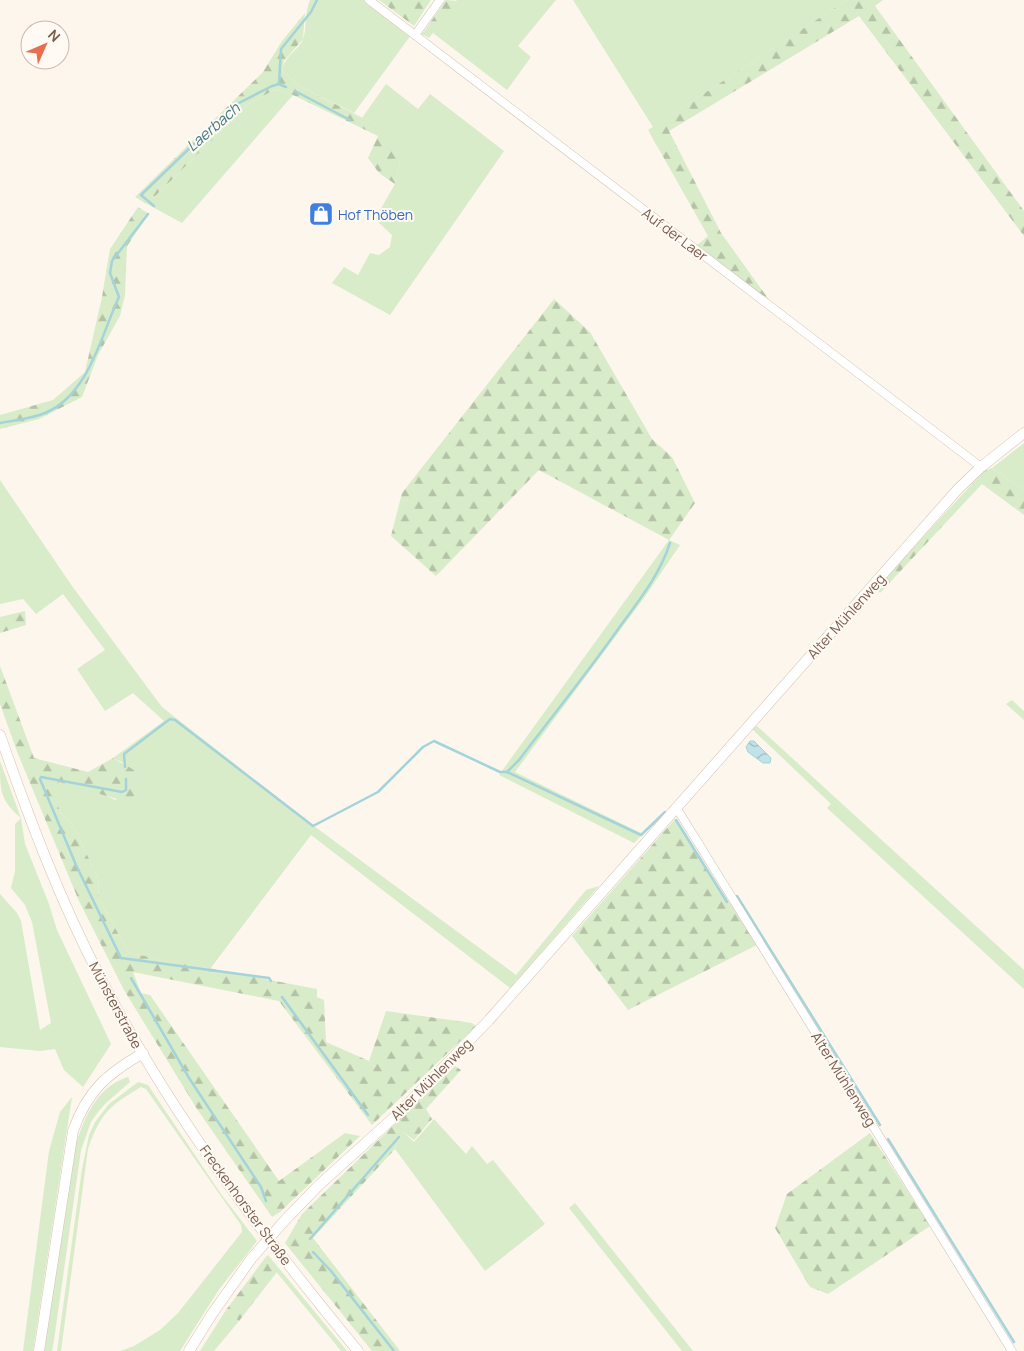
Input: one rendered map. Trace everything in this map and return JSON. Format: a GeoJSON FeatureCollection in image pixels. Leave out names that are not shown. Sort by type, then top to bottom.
{"type":"FeatureCollection","features":[{"type":"Feature","properties":{"kind":"street","name":"Auf der Laer"},"geometry":{"type":"LineString","coordinates":[[369,0],[981,467]]}},
{"type":"Feature","properties":{"kind":"street"},"geometry":{"type":"LineString","coordinates":[[415,36],[440,0]]}},
{"type":"Feature","properties":{"kind":"street","name":"Alter Mühlenweg"},"geometry":{"type":"LineString","coordinates":[[189,1351],[212,1314],[251,1259],[286,1219],[319,1185],[401,1111],[455,1057],[958,489],[981,467],[1024,433]]}},
{"type":"Feature","properties":{"kind":"street","name":"Münsterstraße"},"geometry":{"type":"LineString","coordinates":[[0,735],[61,896],[100,979],[143,1053],[109,1074],[96,1087],[79,1115],[73,1131],[39,1351]]}},
{"type":"Feature","properties":{"kind":"street","name":"Alter Mühlenweg"},"geometry":{"type":"LineString","coordinates":[[676,807],[1012,1351]]}},
{"type":"Feature","properties":{"kind":"street","name":"Freckenhorster Straße"},"geometry":{"type":"LineString","coordinates":[[143,1053],[228,1184],[276,1249],[358,1351]]}},
{"type":"Feature","properties":{"kind":"green space"},"geometry":{"type":"Polygon","coordinates":[[[310,0],[364,0],[411,35],[354,113],[301,87],[282,71],[286,61],[303,39],[310,0]]]}},
{"type":"Feature","properties":{"kind":"green space"},"geometry":{"type":"Polygon","coordinates":[[[379,0],[431,0],[414,26],[379,0]]]}},
{"type":"Feature","properties":{"kind":"green space"},"geometry":{"type":"Polygon","coordinates":[[[446,0],[458,1],[429,38],[422,34],[446,0]]]}},
{"type":"Feature","properties":{"kind":"green space"},"geometry":{"type":"Polygon","coordinates":[[[457,0],[556,0],[518,46],[531,57],[507,90],[433,33],[457,0]]]}},
{"type":"Feature","properties":{"kind":"green space"},"geometry":{"type":"Polygon","coordinates":[[[573,0],[847,0],[653,127],[573,0]]]}},
{"type":"Feature","properties":{"kind":"green space"},"geometry":{"type":"Polygon","coordinates":[[[847,0],[883,0],[875,6],[1024,211],[1024,236],[859,16],[669,131],[721,233],[770,301],[697,245],[708,236],[648,130],[847,0]]]}},
{"type":"Feature","properties":{"kind":"green space"},"geometry":{"type":"Polygon","coordinates":[[[305,13],[303,39],[284,61],[282,71],[301,87],[379,126],[390,141],[400,164],[395,184],[379,173],[368,158],[378,136],[293,95],[276,89],[250,103],[147,204],[135,197],[263,72],[282,41],[305,13]]]}},
{"type":"Feature","properties":{"kind":"green space"},"geometry":{"type":"Polygon","coordinates":[[[386,84],[418,109],[430,94],[504,151],[390,315],[332,283],[344,267],[358,275],[370,253],[379,255],[390,247],[392,235],[375,219],[395,184],[400,164],[379,126],[362,118],[386,84]]]}},
{"type":"Feature","properties":{"kind":"green space"},"geometry":{"type":"Polygon","coordinates":[[[276,89],[293,95],[182,223],[147,204],[250,103],[276,89]]]}},
{"type":"Feature","properties":{"kind":"green space"},"geometry":{"type":"Polygon","coordinates":[[[138,207],[149,214],[127,246],[125,295],[120,316],[98,355],[82,397],[39,419],[0,429],[0,415],[53,400],[85,372],[102,297],[110,249],[138,207]]]}},
{"type":"Feature","properties":{"kind":"green space"},"geometry":{"type":"Polygon","coordinates":[[[554,299],[590,332],[652,439],[672,457],[695,503],[669,540],[539,470],[436,576],[391,536],[402,493],[554,299]]]}},
{"type":"Feature","properties":{"kind":"green space"},"geometry":{"type":"Polygon","coordinates":[[[1024,443],[1024,490],[992,468],[1024,443]]]}},
{"type":"Feature","properties":{"kind":"green space"},"geometry":{"type":"Polygon","coordinates":[[[992,468],[1024,490],[1024,515],[982,484],[880,593],[876,588],[984,471],[992,468]]]}},
{"type":"Feature","properties":{"kind":"green space"},"geometry":{"type":"Polygon","coordinates":[[[0,480],[72,586],[162,707],[318,829],[516,975],[586,890],[599,886],[510,988],[311,835],[210,969],[129,953],[99,899],[98,878],[72,823],[61,813],[50,790],[58,782],[82,786],[116,800],[124,763],[113,758],[164,721],[133,693],[105,711],[77,669],[105,650],[63,594],[36,614],[23,599],[0,604],[0,480]]]}},
{"type":"Feature","properties":{"kind":"green space"},"geometry":{"type":"Polygon","coordinates":[[[669,540],[680,545],[644,598],[515,772],[643,834],[634,843],[499,775],[669,540]]]}},
{"type":"Feature","properties":{"kind":"green space"},"geometry":{"type":"Polygon","coordinates":[[[25,611],[26,625],[0,633],[0,617],[25,611]]]}},
{"type":"Feature","properties":{"kind":"green space"},"geometry":{"type":"Polygon","coordinates":[[[0,666],[34,758],[88,772],[113,758],[134,770],[136,790],[133,801],[114,798],[59,782],[51,790],[61,813],[72,823],[98,878],[99,899],[129,953],[317,989],[317,997],[324,1000],[326,1042],[369,1061],[386,1011],[472,1023],[476,1026],[372,1125],[279,1001],[133,972],[141,993],[150,995],[279,1181],[345,1133],[360,1136],[280,1212],[272,1217],[197,1109],[124,990],[79,901],[18,754],[0,704],[0,666]]]}},
{"type":"Feature","properties":{"kind":"green space"},"geometry":{"type":"Polygon","coordinates":[[[1012,700],[1024,711],[1024,720],[1006,704],[1012,700]]]}},
{"type":"Feature","properties":{"kind":"green space"},"geometry":{"type":"Polygon","coordinates":[[[757,726],[1024,970],[1024,989],[827,808],[831,804],[752,729],[757,726]]]}},
{"type":"Feature","properties":{"kind":"green space"},"geometry":{"type":"Polygon","coordinates":[[[0,761],[21,818],[5,800],[0,780],[0,761]]]}},
{"type":"Feature","properties":{"kind":"green space"},"geometry":{"type":"Polygon","coordinates":[[[21,818],[25,844],[49,904],[57,930],[111,1044],[83,1087],[64,1070],[55,1049],[40,1051],[0,1047],[0,894],[17,913],[21,921],[40,1030],[51,1023],[32,922],[25,905],[11,888],[15,871],[15,824],[21,818]]]}},
{"type":"Feature","properties":{"kind":"green space"},"geometry":{"type":"Polygon","coordinates":[[[675,819],[757,945],[628,1010],[572,936],[675,819]]]}},
{"type":"Feature","properties":{"kind":"green space"},"geometry":{"type":"Polygon","coordinates":[[[455,1066],[461,1070],[426,1109],[432,1119],[414,1140],[403,1132],[395,1149],[313,1238],[400,1351],[372,1351],[285,1243],[302,1214],[455,1066]]]}},
{"type":"Feature","properties":{"kind":"green space"},"geometry":{"type":"Polygon","coordinates":[[[128,1077],[130,1082],[106,1103],[91,1122],[81,1150],[52,1351],[44,1351],[73,1153],[81,1129],[98,1097],[116,1082],[128,1077]]]}},
{"type":"Feature","properties":{"kind":"green space"},"geometry":{"type":"Polygon","coordinates":[[[138,1082],[148,1085],[221,1194],[257,1241],[218,1291],[180,1351],[120,1351],[134,1346],[160,1330],[178,1313],[242,1232],[241,1225],[146,1089],[141,1087],[107,1112],[97,1127],[88,1149],[61,1351],[57,1351],[82,1169],[89,1135],[95,1122],[109,1104],[138,1082]]]}},
{"type":"Feature","properties":{"kind":"green space"},"geometry":{"type":"Polygon","coordinates":[[[72,1097],[33,1351],[23,1351],[49,1151],[60,1112],[72,1097]]]}},
{"type":"Feature","properties":{"kind":"green space"},"geometry":{"type":"Polygon","coordinates":[[[434,1119],[466,1154],[472,1146],[487,1164],[493,1160],[545,1224],[485,1271],[395,1149],[403,1132],[414,1142],[434,1119]]]}},
{"type":"Feature","properties":{"kind":"green space"},"geometry":{"type":"Polygon","coordinates":[[[870,1133],[930,1226],[828,1294],[810,1287],[775,1228],[787,1194],[870,1133]]]}},
{"type":"Feature","properties":{"kind":"green space"},"geometry":{"type":"Polygon","coordinates":[[[575,1203],[693,1351],[682,1351],[569,1208],[575,1203]]]}},
{"type":"Feature","properties":{"kind":"green space"},"geometry":{"type":"Polygon","coordinates":[[[268,1255],[347,1351],[341,1351],[265,1258],[268,1255]]]}},
{"type":"Feature","properties":{"kind":"green space"},"geometry":{"type":"Polygon","coordinates":[[[265,1258],[277,1272],[239,1321],[226,1310],[265,1258]]]}},
{"type":"Feature","properties":{"kind":"green space"},"geometry":{"type":"Polygon","coordinates":[[[226,1310],[239,1321],[214,1351],[200,1351],[226,1310]]]}},
{"type":"Feature","properties":{"kind":"water"},"geometry":{"type":"Polygon","coordinates":[[[750,741],[754,741],[771,758],[770,763],[763,763],[748,752],[746,747],[750,741]]]}},
{"type":"Feature","properties":{"kind":"waterway","name":"Laerbach"},"geometry":{"type":"LineString","coordinates":[[154,206],[141,195],[226,113],[239,103],[279,84],[281,49],[311,12],[317,0]]}},
{"type":"Feature","properties":{"kind":"waterway","name":"Laerbach"},"geometry":{"type":"LineString","coordinates":[[279,84],[286,87]]}},
{"type":"Feature","properties":{"kind":"waterway"},"geometry":{"type":"LineString","coordinates":[[295,91],[350,120]]}},
{"type":"Feature","properties":{"kind":"waterway","name":"Laerbach"},"geometry":{"type":"LineString","coordinates":[[0,423],[45,413],[73,393],[92,362],[119,297],[110,273],[112,261],[148,214]]}},
{"type":"Feature","properties":{"kind":"waterway"},"geometry":{"type":"LineString","coordinates":[[507,772],[519,760],[571,693],[635,606],[655,576],[670,543]]}},
{"type":"Feature","properties":{"kind":"waterway"},"geometry":{"type":"LineString","coordinates":[[125,767],[124,754],[170,719],[175,720],[313,826],[378,792],[423,747],[434,741],[500,772],[507,772],[641,835],[665,812]]}},
{"type":"Feature","properties":{"kind":"waterway"},"geometry":{"type":"LineString","coordinates":[[126,779],[126,790],[122,792],[41,777],[40,779],[76,865],[121,958],[269,978],[271,981]]}},
{"type":"Feature","properties":{"kind":"waterway"},"geometry":{"type":"LineString","coordinates":[[676,820],[727,902]]}},
{"type":"Feature","properties":{"kind":"waterway"},"geometry":{"type":"LineString","coordinates":[[737,896],[880,1125]]}},
{"type":"Feature","properties":{"kind":"waterway"},"geometry":{"type":"LineString","coordinates":[[131,978],[189,1078],[261,1187],[266,1201]]}},
{"type":"Feature","properties":{"kind":"waterway"},"geometry":{"type":"LineString","coordinates":[[282,997],[368,1115]]}},
{"type":"Feature","properties":{"kind":"waterway"},"geometry":{"type":"LineString","coordinates":[[310,1239],[399,1137]]}},
{"type":"Feature","properties":{"kind":"waterway"},"geometry":{"type":"LineString","coordinates":[[888,1139],[1014,1342]]}},
{"type":"Feature","properties":{"kind":"waterway"},"geometry":{"type":"LineString","coordinates":[[313,1252],[331,1271],[394,1351]]}},
{"type":"Feature","properties":{"kind":"place","name":"Hof Thöben"},"geometry":{"type":"Point","coordinates":[321,214]}}]}
